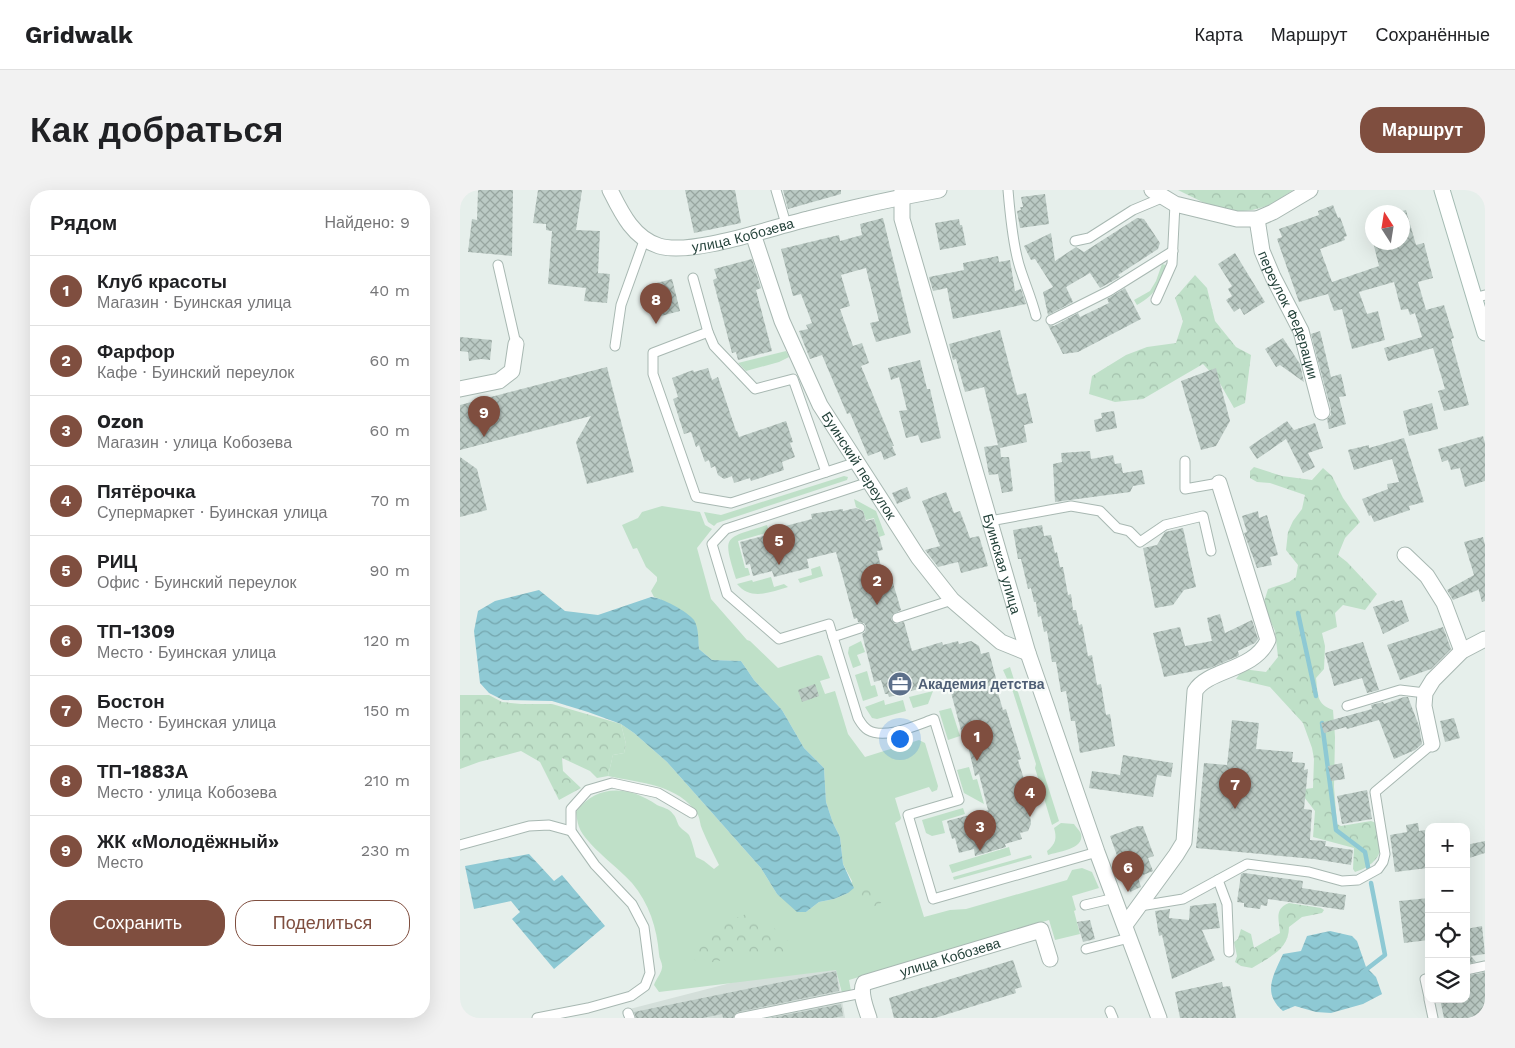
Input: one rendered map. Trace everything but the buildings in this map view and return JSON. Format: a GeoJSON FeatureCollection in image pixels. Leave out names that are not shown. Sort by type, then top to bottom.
{"type":"FeatureCollection","features":[{"type":"Feature","properties":{"kind":"street","name":"улица Кобозева"},"geometry":{"type":"LineString","coordinates":[[610,190],[634,231],[658,246],[684,248],[753,234],[902,193]]}},
{"type":"Feature","properties":{"kind":"street"},"geometry":{"type":"LineString","coordinates":[[902,193],[939,190]]}},
{"type":"Feature","properties":{"kind":"street"},"geometry":{"type":"LineString","coordinates":[[1164,197],[1237,219],[1257,219],[1310,190]]}},
{"type":"Feature","properties":{"kind":"street"},"geometry":{"type":"LineString","coordinates":[[1442,190],[1480,296],[1485,333]]}},
{"type":"Feature","properties":{"kind":"street","name":"Буинская улица"},"geometry":{"type":"LineString","coordinates":[[902,193],[902,219],[1028,653],[1097,852],[1159,1018]]}},
{"type":"Feature","properties":{"kind":"street","name":"переулок Федерации"},"geometry":{"type":"LineString","coordinates":[[1257,219],[1262,251],[1273,277],[1301,331],[1322,412]]}},
{"type":"Feature","properties":{"kind":"street","name":"Буинский переулок"},"geometry":{"type":"LineString","coordinates":[[753,234],[782,320],[820,405],[918,557],[952,600],[1001,642],[1028,653]]}},
{"type":"Feature","properties":{"kind":"street"},"geometry":{"type":"LineString","coordinates":[[460,389],[499,381],[512,371],[516,344]]}},
{"type":"Feature","properties":{"kind":"street"},"geometry":{"type":"LineString","coordinates":[[1127,931],[1138,906],[1184,842],[1195,691],[1200,683],[1245,663],[1263,650],[1268,640],[1219,483]]}},
{"type":"Feature","properties":{"kind":"street"},"geometry":{"type":"LineString","coordinates":[[1405,555],[1427,576],[1444,603],[1462,651]]}},
{"type":"Feature","properties":{"kind":"street"},"geometry":{"type":"LineString","coordinates":[[1432,744],[1424,706],[1426,693],[1433,680],[1462,651],[1485,639]]}},
{"type":"Feature","properties":{"kind":"street","name":"улица Кобозева"},"geometry":{"type":"LineString","coordinates":[[862,993],[864,984],[1041,930],[1050,960]]}},
{"type":"Feature","properties":{"kind":"street"},"geometry":{"type":"LineString","coordinates":[[862,993],[869,1018]]}},
{"type":"Feature","properties":{"kind":"lane"},"geometry":{"type":"LineString","coordinates":[[776,190],[786,224]]}},
{"type":"Feature","properties":{"kind":"lane"},"geometry":{"type":"LineString","coordinates":[[1008,190],[1020,271],[1027,284],[1036,316]]}},
{"type":"Feature","properties":{"kind":"lane"},"geometry":{"type":"LineString","coordinates":[[1075,241],[1089,238],[1133,210],[1164,197],[1173,251],[1172,264],[1156,300]]}},
{"type":"Feature","properties":{"kind":"lane"},"geometry":{"type":"LineString","coordinates":[[615,346],[621,305],[645,238]]}},
{"type":"Feature","properties":{"kind":"lane"},"geometry":{"type":"LineString","coordinates":[[1051,320],[1109,290],[1173,251]]}},
{"type":"Feature","properties":{"kind":"lane"},"geometry":{"type":"LineString","coordinates":[[498,265],[516,344]]}},
{"type":"Feature","properties":{"kind":"lane"},"geometry":{"type":"LineString","coordinates":[[693,278],[708,332],[714,346],[754,389],[793,379],[826,472]]}},
{"type":"Feature","properties":{"kind":"lane"},"geometry":{"type":"LineString","coordinates":[[708,332],[653,353],[653,374],[696,497],[731,503],[857,462]]}},
{"type":"Feature","properties":{"kind":"lane"},"geometry":{"type":"LineString","coordinates":[[1185,461],[1185,489],[1219,483]]}},
{"type":"Feature","properties":{"kind":"lane"},"geometry":{"type":"LineString","coordinates":[[869,482],[726,529],[712,544],[727,594],[779,639],[829,624],[858,718],[869,731],[881,734],[934,719],[959,800],[908,815],[934,899],[1097,852]]}},
{"type":"Feature","properties":{"kind":"lane"},"geometry":{"type":"LineString","coordinates":[[990,521],[1071,506],[1100,511],[1117,528],[1129,531],[1140,542],[1165,525],[1203,516],[1211,551]]}},
{"type":"Feature","properties":{"kind":"lane"},"geometry":{"type":"LineString","coordinates":[[897,618],[952,600]]}},
{"type":"Feature","properties":{"kind":"lane"},"geometry":{"type":"LineString","coordinates":[[833,637],[860,628]]}},
{"type":"Feature","properties":{"kind":"lane"},"geometry":{"type":"LineString","coordinates":[[1346,706],[1400,690],[1426,693]]}},
{"type":"Feature","properties":{"kind":"lane"},"geometry":{"type":"LineString","coordinates":[[1138,906],[1183,899],[1247,864],[1309,872],[1342,881],[1358,880],[1367,876],[1378,869],[1384,862],[1385,854],[1375,792],[1432,744]]}},
{"type":"Feature","properties":{"kind":"lane"},"geometry":{"type":"LineString","coordinates":[[537,1018],[631,996],[644,986],[650,973],[644,927],[632,904],[595,865],[571,831],[571,809],[588,790],[612,783],[658,793],[692,813]]}},
{"type":"Feature","properties":{"kind":"lane"},"geometry":{"type":"LineString","coordinates":[[460,845],[529,826],[549,825],[571,831]]}},
{"type":"Feature","properties":{"kind":"lane"},"geometry":{"type":"LineString","coordinates":[[1218,880],[1227,904],[1229,952]]}},
{"type":"Feature","properties":{"kind":"lane"},"geometry":{"type":"LineString","coordinates":[[1084,905],[1115,898]]}},
{"type":"Feature","properties":{"kind":"lane"},"geometry":{"type":"LineString","coordinates":[[1086,948],[1127,931]]}},
{"type":"Feature","properties":{"kind":"lane"},"geometry":{"type":"LineString","coordinates":[[1470,969],[1485,966]]}},
{"type":"Feature","properties":{"kind":"lane"},"geometry":{"type":"LineString","coordinates":[[739,1018],[862,993]]}},
{"type":"Feature","properties":{"kind":"lane"},"geometry":{"type":"LineString","coordinates":[[1430,1003],[1434,1018]]}},
{"type":"Feature","properties":{"kind":"shaded area"},"geometry":{"type":"Polygon","coordinates":[[[836,965],[845,1018],[624,1018],[622,1011],[750,978],[836,965]]]}},
{"type":"Feature","properties":{"kind":"green space"},"geometry":{"type":"Polygon","coordinates":[[[1178,190],[1293,190],[1266,206],[1254,210],[1231,211],[1210,205],[1178,190]]]}},
{"type":"Feature","properties":{"kind":"green space"},"geometry":{"type":"Polygon","coordinates":[[[1162,264],[1166,265],[1162,278],[1153,293],[1137,305],[1134,300],[1150,291],[1162,264]]]}},
{"type":"Feature","properties":{"kind":"green space"},"geometry":{"type":"Polygon","coordinates":[[[1195,275],[1207,288],[1215,321],[1236,347],[1251,355],[1245,403],[1234,408],[1218,380],[1203,364],[1143,399],[1115,402],[1089,394],[1092,376],[1126,355],[1147,347],[1176,343],[1183,321],[1175,298],[1195,275]]]}},
{"type":"Feature","properties":{"kind":"green space"},"geometry":{"type":"Polygon","coordinates":[[[786,351],[789,357],[779,362],[746,371],[738,363],[786,351]]]}},
{"type":"Feature","properties":{"kind":"green space"},"geometry":{"type":"Polygon","coordinates":[[[1254,467],[1282,476],[1312,480],[1323,468],[1332,476],[1343,498],[1360,522],[1345,538],[1338,555],[1377,594],[1365,610],[1343,605],[1335,613],[1337,627],[1322,633],[1325,646],[1324,669],[1316,678],[1319,698],[1323,705],[1333,710],[1335,737],[1334,787],[1337,824],[1341,826],[1371,821],[1376,823],[1380,842],[1378,856],[1375,860],[1364,869],[1355,872],[1353,869],[1354,848],[1313,837],[1315,811],[1304,797],[1305,789],[1313,788],[1314,759],[1303,723],[1270,687],[1236,679],[1243,669],[1266,672],[1278,657],[1275,631],[1263,605],[1268,589],[1289,582],[1296,577],[1298,565],[1286,550],[1288,532],[1302,509],[1305,495],[1270,483],[1257,482],[1250,478],[1250,471],[1254,467]]]}},
{"type":"Feature","properties":{"kind":"green space"},"geometry":{"type":"Polygon","coordinates":[[[844,476],[848,477],[847,480],[717,523],[714,526],[708,522],[704,512],[721,515],[844,476]]]}},
{"type":"Feature","properties":{"kind":"green space"},"geometry":{"type":"Polygon","coordinates":[[[854,499],[876,511],[885,535],[879,537],[874,518],[866,520],[863,511],[856,507],[854,499]]]}},
{"type":"Feature","properties":{"kind":"green space"},"geometry":{"type":"Polygon","coordinates":[[[662,506],[700,512],[705,525],[712,529],[697,548],[711,599],[747,640],[778,668],[818,655],[822,656],[830,678],[820,681],[825,694],[835,691],[848,734],[865,757],[919,740],[925,743],[938,786],[937,790],[932,792],[929,787],[895,798],[901,818],[895,823],[924,917],[950,910],[966,909],[1067,880],[1072,870],[1082,868],[1092,872],[1099,888],[1072,896],[1080,934],[1055,940],[1049,920],[849,980],[851,991],[842,993],[836,970],[659,992],[654,985],[662,964],[654,925],[647,907],[632,883],[588,841],[578,825],[576,812],[584,803],[604,792],[614,790],[636,794],[670,810],[679,826],[689,835],[696,857],[714,869],[719,865],[702,829],[698,815],[690,805],[670,791],[658,786],[608,776],[613,755],[624,753],[626,744],[621,724],[667,762],[761,868],[777,894],[806,912],[819,902],[834,899],[848,893],[852,881],[843,864],[840,837],[826,802],[824,768],[804,748],[782,710],[754,680],[741,661],[712,660],[699,649],[697,629],[660,599],[654,597],[651,591],[657,581],[657,577],[646,567],[637,548],[633,549],[622,525],[638,518],[642,512],[662,506]]]}},
{"type":"Feature","properties":{"kind":"green space"},"geometry":{"type":"Polygon","coordinates":[[[767,525],[769,532],[738,541],[745,568],[748,568],[750,575],[736,579],[729,554],[728,546],[730,540],[742,533],[767,525]]]}},
{"type":"Feature","properties":{"kind":"green space"},"geometry":{"type":"Polygon","coordinates":[[[820,566],[823,576],[800,583],[798,579],[812,575],[811,569],[820,566]]]}},
{"type":"Feature","properties":{"kind":"green space"},"geometry":{"type":"Polygon","coordinates":[[[771,577],[774,587],[784,584],[788,587],[768,593],[755,594],[742,589],[737,584],[752,580],[753,582],[771,577]]]}},
{"type":"Feature","properties":{"kind":"green space"},"geometry":{"type":"Polygon","coordinates":[[[861,641],[865,652],[857,655],[861,665],[853,668],[848,653],[849,647],[861,641]]]}},
{"type":"Feature","properties":{"kind":"green space"},"geometry":{"type":"Polygon","coordinates":[[[1010,667],[1059,821],[1052,825],[1035,768],[1036,764],[1013,692],[1003,670],[1010,667]]]}},
{"type":"Feature","properties":{"kind":"green space"},"geometry":{"type":"Polygon","coordinates":[[[867,671],[871,686],[875,685],[878,696],[863,701],[855,675],[867,671]]]}},
{"type":"Feature","properties":{"kind":"green space"},"geometry":{"type":"Polygon","coordinates":[[[933,691],[928,704],[913,708],[909,697],[933,691]]]}},
{"type":"Feature","properties":{"kind":"green space"},"geometry":{"type":"Polygon","coordinates":[[[460,695],[489,695],[502,702],[521,704],[552,704],[621,724],[626,744],[624,753],[613,755],[608,776],[597,778],[590,771],[562,758],[563,771],[581,788],[559,800],[540,762],[521,751],[460,769],[460,695]]]}},
{"type":"Feature","properties":{"kind":"green space"},"geometry":{"type":"Polygon","coordinates":[[[884,700],[885,705],[903,700],[906,711],[877,719],[872,718],[865,707],[884,700]]]}},
{"type":"Feature","properties":{"kind":"green space"},"geometry":{"type":"Polygon","coordinates":[[[951,708],[960,736],[948,740],[939,711],[951,708]]]}},
{"type":"Feature","properties":{"kind":"green space"},"geometry":{"type":"Polygon","coordinates":[[[969,767],[973,780],[977,779],[984,804],[964,793],[957,770],[969,767]]]}},
{"type":"Feature","properties":{"kind":"green space"},"geometry":{"type":"Polygon","coordinates":[[[963,808],[965,814],[942,821],[945,833],[932,836],[926,833],[922,820],[963,808]]]}},
{"type":"Feature","properties":{"kind":"green space"},"geometry":{"type":"Polygon","coordinates":[[[1061,823],[1074,824],[1081,834],[1081,839],[1075,846],[1048,855],[1047,851],[1055,841],[1054,828],[1061,823]]]}},
{"type":"Feature","properties":{"kind":"green space"},"geometry":{"type":"Polygon","coordinates":[[[1009,847],[1011,855],[952,873],[949,865],[1009,847]]]}},
{"type":"Feature","properties":{"kind":"green space"},"geometry":{"type":"Polygon","coordinates":[[[1031,855],[1032,858],[954,880],[953,877],[1031,855]]]}},
{"type":"Feature","properties":{"kind":"green space"},"geometry":{"type":"Polygon","coordinates":[[[869,887],[877,887],[885,896],[881,903],[869,909],[858,903],[855,899],[858,893],[869,887]]]}},
{"type":"Feature","properties":{"kind":"green space"},"geometry":{"type":"Polygon","coordinates":[[[1289,903],[1324,910],[1322,913],[1302,917],[1289,927],[1286,942],[1282,947],[1252,968],[1241,966],[1235,962],[1237,956],[1234,942],[1238,939],[1241,929],[1251,934],[1254,948],[1280,933],[1279,911],[1284,905],[1289,903]]]}},
{"type":"Feature","properties":{"kind":"green space"},"geometry":{"type":"Polygon","coordinates":[[[746,914],[758,924],[772,926],[792,947],[782,955],[768,952],[702,964],[695,960],[692,951],[703,938],[723,924],[746,914]]]}},
{"type":"Feature","properties":{"kind":"water"},"geometry":{"type":"Polygon","coordinates":[[[539,590],[565,611],[598,615],[651,597],[661,599],[680,609],[694,620],[698,630],[699,649],[712,660],[741,661],[754,680],[782,710],[804,748],[824,768],[826,802],[840,837],[843,864],[854,888],[834,899],[819,902],[806,912],[797,912],[777,894],[761,868],[667,762],[634,733],[621,724],[552,701],[503,700],[489,693],[480,683],[474,631],[478,611],[495,601],[539,590]]]}},
{"type":"Feature","properties":{"kind":"water"},"geometry":{"type":"Polygon","coordinates":[[[529,854],[554,881],[562,875],[605,926],[554,969],[512,919],[520,912],[511,901],[474,909],[465,866],[529,854]]]}},
{"type":"Feature","properties":{"kind":"water"},"geometry":{"type":"Polygon","coordinates":[[[1330,931],[1352,936],[1357,941],[1366,967],[1376,977],[1382,994],[1363,1004],[1331,1013],[1316,1012],[1295,1006],[1283,1011],[1273,998],[1271,984],[1283,954],[1301,951],[1307,936],[1330,931]]]}},
{"type":"Feature","properties":{"kind":"waterway"},"geometry":{"type":"LineString","coordinates":[[1298,613],[1316,696]]}},
{"type":"Feature","properties":{"kind":"waterway"},"geometry":{"type":"LineString","coordinates":[[1322,723],[1336,830],[1365,852],[1368,867]]}},
{"type":"Feature","properties":{"kind":"waterway"},"geometry":{"type":"LineString","coordinates":[[1363,972],[1385,955],[1371,883]]}},
{"type":"Feature","properties":{"kind":"place","name":"ТП-1883А"},"geometry":{"type":"Point","coordinates":[656,324]}},
{"type":"Feature","properties":{"kind":"place","name":"ЖК «Молодёжный»"},"geometry":{"type":"Point","coordinates":[484,437]}},
{"type":"Feature","properties":{"kind":"place","name":"РИЦ"},"geometry":{"type":"Point","coordinates":[779,565]}},
{"type":"Feature","properties":{"kind":"place","name":"Фарфор"},"geometry":{"type":"Point","coordinates":[877,605]}},
{"type":"Feature","properties":{"kind":"place","name":"Академия детства"},"geometry":{"type":"Point","coordinates":[900,684]}},
{"type":"Feature","properties":{"kind":"place","name":"Клуб красоты"},"geometry":{"type":"Point","coordinates":[977,761]}},
{"type":"Feature","properties":{"kind":"place","name":"Бостон"},"geometry":{"type":"Point","coordinates":[1235,809]}},
{"type":"Feature","properties":{"kind":"place","name":"Пятёрочка"},"geometry":{"type":"Point","coordinates":[1030,817]}},
{"type":"Feature","properties":{"kind":"place","name":"Ozon"},"geometry":{"type":"Point","coordinates":[980,851]}},
{"type":"Feature","properties":{"kind":"place","name":"ТП-1309"},"geometry":{"type":"Point","coordinates":[1128,892]}}]}
